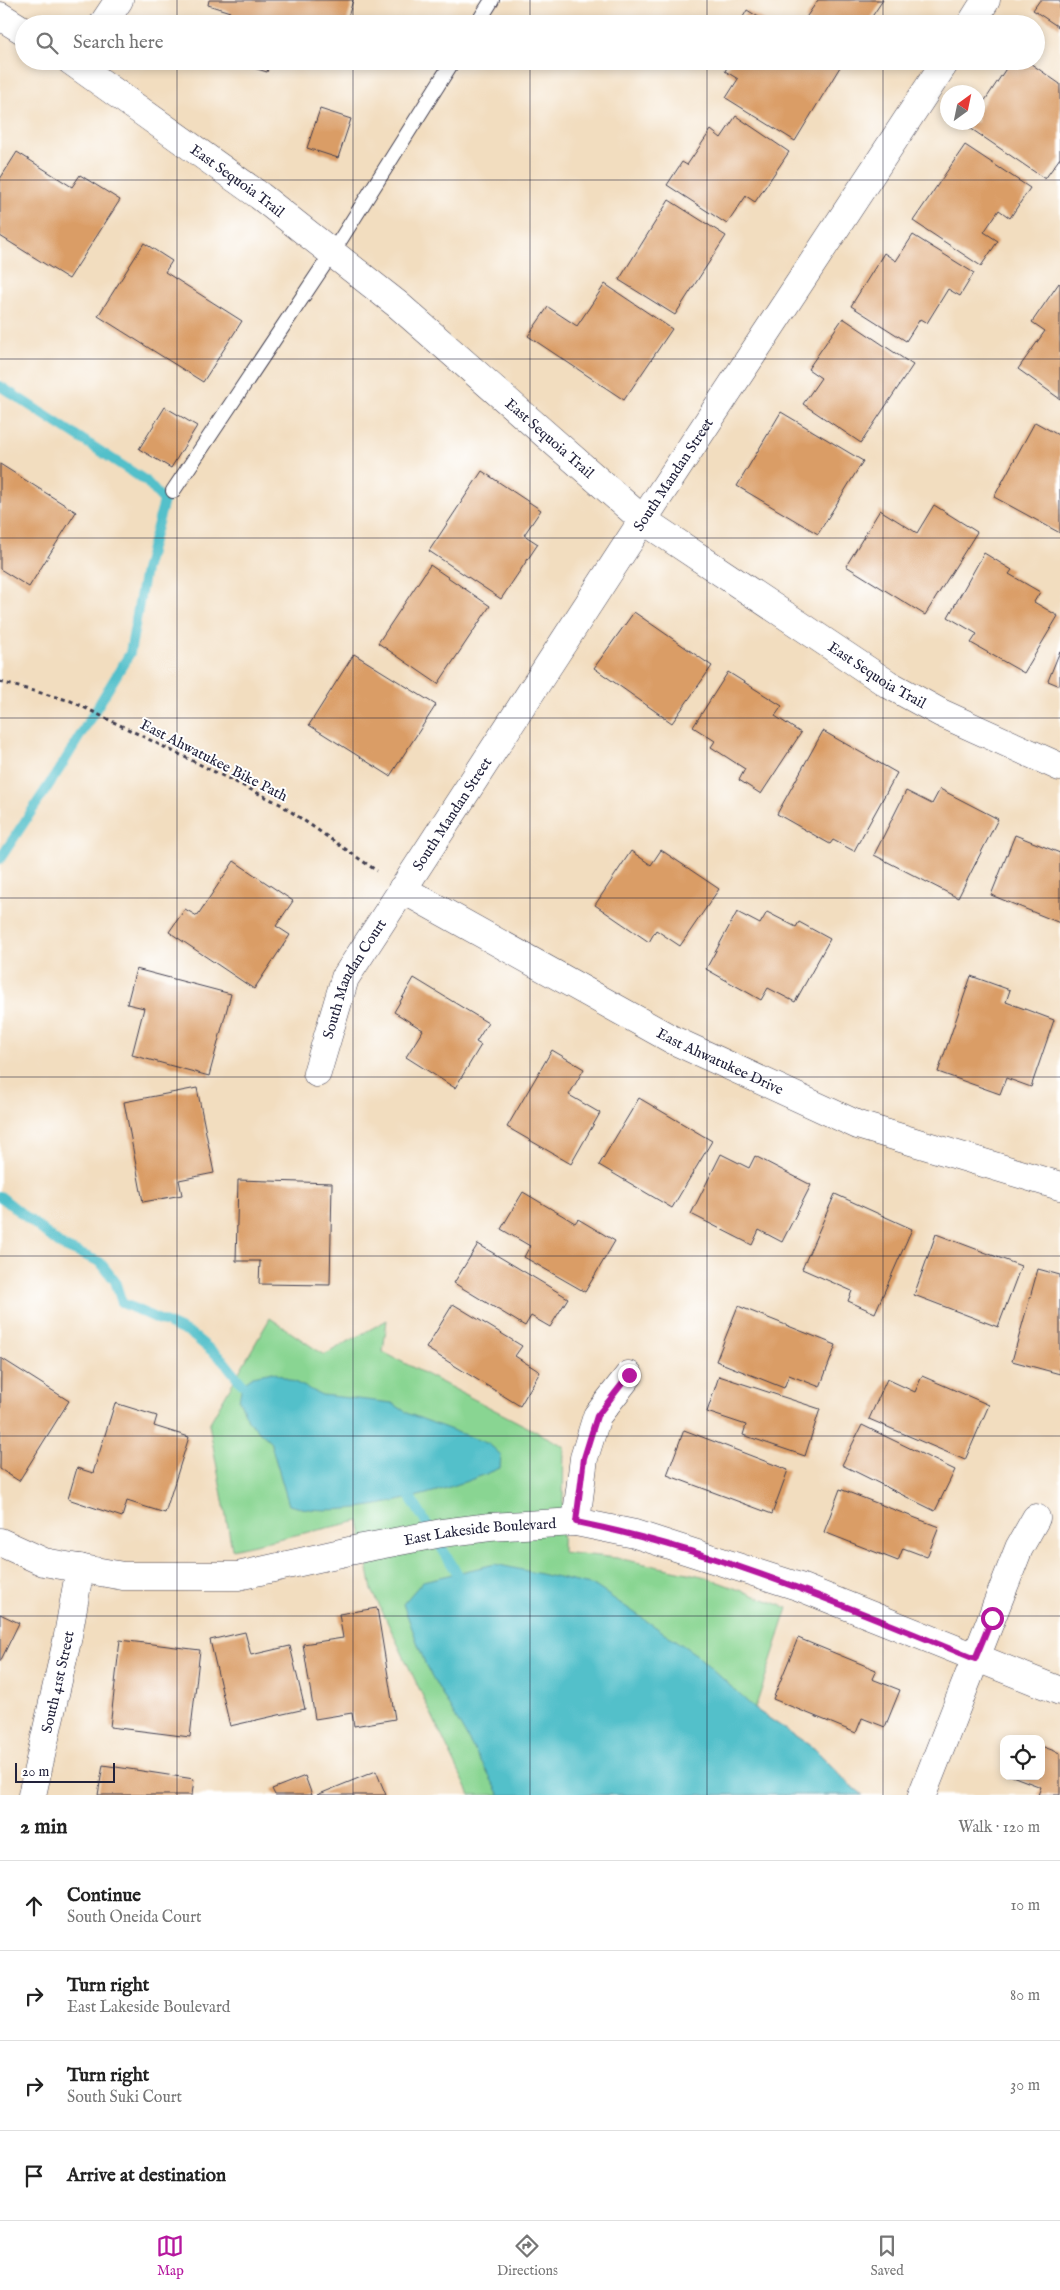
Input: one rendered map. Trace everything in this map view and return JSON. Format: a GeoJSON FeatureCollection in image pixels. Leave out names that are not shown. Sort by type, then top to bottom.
{"type":"FeatureCollection","features":[{"type":"Feature","properties":{"kind":"street"},"geometry":{"type":"LineString","coordinates":[[109,15],[119,0]]}},
{"type":"Feature","properties":{"kind":"street"},"geometry":{"type":"LineString","coordinates":[[977,15],[986,0]]}},
{"type":"Feature","properties":{"kind":"street"},"geometry":{"type":"LineString","coordinates":[[0,16],[15,25]]}},
{"type":"Feature","properties":{"kind":"street","name":"East Sequoia Trail"},"geometry":{"type":"LineString","coordinates":[[86,70],[260,196],[397,304],[643,520],[888,684],[941,713],[1060,767]]}},
{"type":"Feature","properties":{"kind":"street","name":"South Mandan Street"},"geometry":{"type":"LineString","coordinates":[[402,889],[940,70]]}},
{"type":"Feature","properties":{"kind":"street","name":"South Mandan Court"},"geometry":{"type":"LineString","coordinates":[[317,1073],[346,978],[402,889]]}},
{"type":"Feature","properties":{"kind":"street","name":"East Ahwatukee Drive"},"geometry":{"type":"LineString","coordinates":[[402,889],[673,1040],[858,1125],[1060,1186]]}},
{"type":"Feature","properties":{"kind":"street"},"geometry":{"type":"LineString","coordinates":[[576,1522],[584,1458],[597,1416],[629,1375]]}},
{"type":"Feature","properties":{"kind":"street"},"geometry":{"type":"LineString","coordinates":[[922,1795],[1018,1548],[1036,1518]]}},
{"type":"Feature","properties":{"kind":"street","name":"East Lakeside Boulevard"},"geometry":{"type":"LineString","coordinates":[[0,1542],[44,1562],[123,1576],[238,1576],[363,1548],[442,1533],[490,1527],[576,1522],[635,1534],[800,1587],[975,1659],[1060,1691]]}},
{"type":"Feature","properties":{"kind":"street","name":"South 41st Street"},"geometry":{"type":"LineString","coordinates":[[32,1795],[67,1641],[80,1568]]}},
{"type":"Feature","properties":{"kind":"lane"},"geometry":{"type":"LineString","coordinates":[[483,15],[492,0]]}},
{"type":"Feature","properties":{"kind":"lane"},"geometry":{"type":"LineString","coordinates":[[173,491],[332,253],[447,70]]}},
{"type":"Feature","properties":{"kind":"path","name":"East Ahwatukee Bike Path"},"geometry":{"type":"LineString","coordinates":[[0,682],[71,702],[280,804],[402,889]]}},
{"type":"Feature","properties":{"kind":"green space"},"geometry":{"type":"Polygon","coordinates":[[[270,1318],[324,1355],[387,1320],[383,1352],[564,1446],[562,1552],[617,1558],[702,1576],[788,1608],[755,1709],[815,1749],[847,1782],[863,1795],[470,1795],[372,1590],[359,1521],[232,1549],[209,1424],[270,1318]]]}},
{"type":"Feature","properties":{"kind":"water"},"geometry":{"type":"Polygon","coordinates":[[[273,1372],[322,1395],[392,1403],[409,1414],[489,1444],[501,1455],[500,1468],[453,1486],[366,1507],[338,1510],[311,1509],[289,1505],[270,1441],[249,1422],[239,1400],[242,1384],[253,1376],[273,1372]]]}},
{"type":"Feature","properties":{"kind":"water"},"geometry":{"type":"Polygon","coordinates":[[[495,1564],[595,1586],[697,1655],[755,1709],[815,1749],[847,1782],[863,1795],[500,1795],[426,1666],[403,1604],[423,1581],[495,1564]]]}},
{"type":"Feature","properties":{"kind":"building"},"geometry":{"type":"Polygon","coordinates":[[[209,0],[353,0],[349,15],[229,15],[230,12],[208,5],[209,0]]]}},
{"type":"Feature","properties":{"kind":"building"},"geometry":{"type":"Polygon","coordinates":[[[818,0],[883,0],[873,15],[808,15],[818,0]]]}},
{"type":"Feature","properties":{"kind":"building"},"geometry":{"type":"Polygon","coordinates":[[[1040,0],[1060,0],[1060,28],[1045,18],[1045,15],[1040,15],[1033,10],[1040,0]]]}},
{"type":"Feature","properties":{"kind":"building"},"geometry":{"type":"Polygon","coordinates":[[[747,10],[755,15],[744,15],[747,10]]]}},
{"type":"Feature","properties":{"kind":"building"},"geometry":{"type":"Polygon","coordinates":[[[838,70],[795,141],[726,98],[738,79],[725,71],[838,70]]]}},
{"type":"Feature","properties":{"kind":"building"},"geometry":{"type":"Polygon","coordinates":[[[1005,70],[1040,70],[1060,84],[1060,158],[1045,179],[973,130],[985,130],[985,100],[1005,70]]]}},
{"type":"Feature","properties":{"kind":"building"},"geometry":{"type":"Polygon","coordinates":[[[320,109],[351,119],[338,158],[307,148],[320,109]]]}},
{"type":"Feature","properties":{"kind":"building"},"geometry":{"type":"Polygon","coordinates":[[[736,116],[789,152],[755,202],[746,196],[727,224],[667,185],[682,162],[687,165],[711,130],[721,138],[736,116]]]}},
{"type":"Feature","properties":{"kind":"building"},"geometry":{"type":"Polygon","coordinates":[[[965,145],[1030,188],[1010,218],[999,210],[984,232],[998,241],[981,266],[913,221],[965,145]]]}},
{"type":"Feature","properties":{"kind":"building"},"geometry":{"type":"Polygon","coordinates":[[[17,152],[72,187],[80,175],[120,200],[69,279],[0,236],[0,179],[17,152]]]}},
{"type":"Feature","properties":{"kind":"building"},"geometry":{"type":"Polygon","coordinates":[[[669,200],[726,236],[675,315],[619,280],[669,200]]]}},
{"type":"Feature","properties":{"kind":"building"},"geometry":{"type":"Polygon","coordinates":[[[913,235],[974,273],[960,296],[948,289],[927,323],[920,319],[906,341],[851,306],[884,253],[896,261],[913,235]]]}},
{"type":"Feature","properties":{"kind":"building"},"geometry":{"type":"Polygon","coordinates":[[[144,243],[172,261],[165,272],[242,321],[203,382],[98,316],[144,243]]]}},
{"type":"Feature","properties":{"kind":"building"},"geometry":{"type":"Polygon","coordinates":[[[1059,283],[1060,399],[1018,369],[1045,331],[1032,322],[1059,283]]]}},
{"type":"Feature","properties":{"kind":"building"},"geometry":{"type":"Polygon","coordinates":[[[605,284],[672,329],[624,400],[528,336],[548,307],[577,326],[605,284]]]}},
{"type":"Feature","properties":{"kind":"building"},"geometry":{"type":"Polygon","coordinates":[[[843,318],[913,365],[861,443],[803,404],[821,378],[808,369],[843,318]]]}},
{"type":"Feature","properties":{"kind":"building"},"geometry":{"type":"Polygon","coordinates":[[[165,407],[197,426],[171,468],[139,449],[165,407]]]}},
{"type":"Feature","properties":{"kind":"building"},"geometry":{"type":"Polygon","coordinates":[[[781,412],[863,461],[818,534],[737,486],[781,412]]]}},
{"type":"Feature","properties":{"kind":"building"},"geometry":{"type":"Polygon","coordinates":[[[1035,422],[1060,436],[1060,533],[994,497],[1035,422]]]}},
{"type":"Feature","properties":{"kind":"building"},"geometry":{"type":"Polygon","coordinates":[[[0,464],[76,512],[29,587],[0,569],[0,464]]]}},
{"type":"Feature","properties":{"kind":"building"},"geometry":{"type":"Polygon","coordinates":[[[482,471],[541,510],[524,535],[538,544],[501,599],[429,551],[482,471]]]}},
{"type":"Feature","properties":{"kind":"building"},"geometry":{"type":"Polygon","coordinates":[[[934,505],[977,532],[925,615],[846,566],[880,510],[917,533],[934,505]]]}},
{"type":"Feature","properties":{"kind":"building"},"geometry":{"type":"Polygon","coordinates":[[[984,553],[1012,570],[1009,574],[1040,592],[1034,602],[1058,616],[1024,673],[971,643],[977,634],[948,617],[984,553]]]}},
{"type":"Feature","properties":{"kind":"building"},"geometry":{"type":"Polygon","coordinates":[[[430,565],[490,606],[438,684],[378,643],[430,565]]]}},
{"type":"Feature","properties":{"kind":"building"},"geometry":{"type":"Polygon","coordinates":[[[634,612],[712,666],[672,723],[594,668],[634,612]]]}},
{"type":"Feature","properties":{"kind":"building"},"geometry":{"type":"Polygon","coordinates":[[[1060,651],[1060,686],[1048,681],[1060,651]]]}},
{"type":"Feature","properties":{"kind":"building"},"geometry":{"type":"Polygon","coordinates":[[[354,654],[436,705],[390,776],[309,725],[354,654]]]}},
{"type":"Feature","properties":{"kind":"building"},"geometry":{"type":"Polygon","coordinates":[[[728,672],[782,706],[775,716],[801,733],[761,794],[739,780],[745,769],[711,747],[715,741],[693,727],[728,672]]]}},
{"type":"Feature","properties":{"kind":"building"},"geometry":{"type":"Polygon","coordinates":[[[823,731],[897,773],[854,851],[833,840],[830,844],[777,814],[823,731]]]}},
{"type":"Feature","properties":{"kind":"building"},"geometry":{"type":"Polygon","coordinates":[[[940,789],[998,819],[958,898],[874,855],[906,791],[932,804],[940,789]]]}},
{"type":"Feature","properties":{"kind":"building"},"geometry":{"type":"Polygon","coordinates":[[[1015,835],[1060,853],[1060,923],[991,895],[1015,835]]]}},
{"type":"Feature","properties":{"kind":"building"},"geometry":{"type":"Polygon","coordinates":[[[661,850],[719,889],[680,946],[656,930],[649,942],[595,905],[631,851],[651,865],[661,850]]]}},
{"type":"Feature","properties":{"kind":"building"},"geometry":{"type":"Polygon","coordinates":[[[234,861],[293,901],[276,926],[290,935],[254,989],[169,932],[185,909],[197,916],[234,861]]]}},
{"type":"Feature","properties":{"kind":"building"},"geometry":{"type":"Polygon","coordinates":[[[737,912],[760,924],[767,912],[796,927],[799,922],[830,939],[795,1002],[768,988],[761,1000],[706,969],[737,912]]]}},
{"type":"Feature","properties":{"kind":"building"},"geometry":{"type":"Polygon","coordinates":[[[136,969],[231,994],[209,1076],[132,1055],[144,1008],[127,1004],[136,969]]]}},
{"type":"Feature","properties":{"kind":"building"},"geometry":{"type":"Polygon","coordinates":[[[971,976],[1010,990],[1006,1002],[1054,1020],[1031,1087],[1006,1078],[1000,1094],[938,1072],[971,976]]]}},
{"type":"Feature","properties":{"kind":"building"},"geometry":{"type":"Polygon","coordinates":[[[414,978],[488,1023],[476,1042],[481,1045],[455,1088],[406,1057],[423,1030],[394,1012],[414,978]]]}},
{"type":"Feature","properties":{"kind":"building"},"geometry":{"type":"Polygon","coordinates":[[[552,1050],[584,1069],[569,1095],[600,1113],[571,1164],[507,1127],[552,1050]]]}},
{"type":"Feature","properties":{"kind":"building"},"geometry":{"type":"Polygon","coordinates":[[[197,1088],[214,1173],[179,1180],[182,1195],[143,1202],[124,1102],[197,1088]]]}},
{"type":"Feature","properties":{"kind":"building"},"geometry":{"type":"Polygon","coordinates":[[[639,1098],[712,1141],[672,1208],[599,1165],[639,1098]]]}},
{"type":"Feature","properties":{"kind":"building"},"geometry":{"type":"Polygon","coordinates":[[[721,1154],[749,1168],[755,1156],[811,1185],[782,1242],[759,1230],[752,1245],[691,1214],[721,1154]]]}},
{"type":"Feature","properties":{"kind":"building"},"geometry":{"type":"Polygon","coordinates":[[[238,1180],[332,1183],[330,1285],[259,1284],[260,1261],[236,1261],[238,1180]]]}},
{"type":"Feature","properties":{"kind":"building"},"geometry":{"type":"Polygon","coordinates":[[[523,1192],[575,1223],[578,1219],[615,1241],[585,1292],[524,1257],[530,1246],[501,1229],[523,1192]]]}},
{"type":"Feature","properties":{"kind":"building"},"geometry":{"type":"Polygon","coordinates":[[[835,1194],[912,1229],[875,1313],[848,1301],[852,1291],[802,1269],[835,1194]]]}},
{"type":"Feature","properties":{"kind":"building"},"geometry":{"type":"Polygon","coordinates":[[[936,1234],[1021,1266],[998,1327],[914,1295],[936,1234]]]}},
{"type":"Feature","properties":{"kind":"building"},"geometry":{"type":"Polygon","coordinates":[[[478,1244],[568,1298],[550,1327],[531,1316],[525,1326],[454,1283],[478,1244]]]}},
{"type":"Feature","properties":{"kind":"building"},"geometry":{"type":"Polygon","coordinates":[[[1038,1269],[1060,1275],[1060,1374],[1012,1361],[1038,1269]]]}},
{"type":"Feature","properties":{"kind":"building"},"geometry":{"type":"Polygon","coordinates":[[[453,1304],[522,1346],[515,1356],[540,1372],[520,1406],[426,1348],[453,1304]]]}},
{"type":"Feature","properties":{"kind":"building"},"geometry":{"type":"Polygon","coordinates":[[[738,1306],[836,1345],[820,1387],[789,1375],[784,1388],[716,1361],[738,1306]]]}},
{"type":"Feature","properties":{"kind":"building"},"geometry":{"type":"Polygon","coordinates":[[[1,1358],[69,1401],[19,1481],[0,1469],[1,1358]]]}},
{"type":"Feature","properties":{"kind":"building"},"geometry":{"type":"Polygon","coordinates":[[[719,1376],[820,1409],[805,1456],[743,1435],[746,1425],[707,1412],[719,1376]]]}},
{"type":"Feature","properties":{"kind":"building"},"geometry":{"type":"Polygon","coordinates":[[[922,1376],[989,1405],[965,1460],[869,1419],[887,1379],[915,1392],[922,1376]]]}},
{"type":"Feature","properties":{"kind":"building"},"geometry":{"type":"Polygon","coordinates":[[[115,1403],[157,1416],[154,1426],[189,1437],[165,1513],[127,1501],[122,1517],[68,1499],[77,1468],[93,1473],[115,1403]]]}},
{"type":"Feature","properties":{"kind":"building"},"geometry":{"type":"Polygon","coordinates":[[[862,1425],[955,1470],[935,1511],[842,1465],[862,1425]]]}},
{"type":"Feature","properties":{"kind":"building"},"geometry":{"type":"Polygon","coordinates":[[[684,1430],[788,1470],[772,1514],[667,1475],[684,1430]]]}},
{"type":"Feature","properties":{"kind":"building"},"geometry":{"type":"Polygon","coordinates":[[[840,1489],[939,1527],[927,1557],[903,1548],[898,1561],[824,1532],[840,1489]]]}},
{"type":"Feature","properties":{"kind":"building"},"geometry":{"type":"Polygon","coordinates":[[[377,1608],[395,1719],[354,1726],[352,1713],[315,1719],[303,1644],[343,1638],[339,1614],[377,1608]]]}},
{"type":"Feature","properties":{"kind":"building"},"geometry":{"type":"Polygon","coordinates":[[[0,1614],[19,1623],[0,1662],[0,1614]]]}},
{"type":"Feature","properties":{"kind":"building"},"geometry":{"type":"Polygon","coordinates":[[[245,1632],[251,1655],[290,1646],[305,1709],[230,1726],[210,1640],[245,1632]]]}},
{"type":"Feature","properties":{"kind":"building"},"geometry":{"type":"Polygon","coordinates":[[[798,1638],[876,1670],[872,1679],[900,1690],[885,1727],[862,1718],[856,1733],[773,1699],[798,1638]]]}},
{"type":"Feature","properties":{"kind":"building"},"geometry":{"type":"Polygon","coordinates":[[[120,1640],[200,1650],[190,1737],[110,1727],[120,1640]]]}},
{"type":"Feature","properties":{"kind":"building"},"geometry":{"type":"Polygon","coordinates":[[[1045,1747],[1060,1753],[1060,1795],[1038,1795],[1041,1787],[1023,1780],[1045,1780],[1045,1747]]]}},
{"type":"Feature","properties":{"kind":"building"},"geometry":{"type":"Polygon","coordinates":[[[103,1765],[194,1779],[192,1795],[98,1795],[103,1765]]]}},
{"type":"Feature","properties":{"kind":"building"},"geometry":{"type":"Polygon","coordinates":[[[376,1771],[386,1795],[317,1795],[376,1771]]]}},
{"type":"Feature","properties":{"kind":"building"},"geometry":{"type":"Polygon","coordinates":[[[305,1776],[312,1795],[275,1795],[272,1789],[305,1776]]]}},
{"type":"Feature","properties":{"kind":"waterway"},"geometry":{"type":"LineString","coordinates":[[0,386],[146,481],[164,501],[145,570],[130,653],[64,762],[0,859]]}},
{"type":"Feature","properties":{"kind":"waterway"},"geometry":{"type":"LineString","coordinates":[[0,1196],[62,1246],[100,1262],[115,1281],[122,1303],[191,1334],[223,1360],[242,1384],[254,1391]]}},
{"type":"Feature","properties":{"kind":"waterway"},"geometry":{"type":"LineString","coordinates":[[401,1488],[410,1497],[464,1584]]}},
{"type":"Feature","properties":{"kind":"route"},"geometry":{"type":"LineString","coordinates":[[629,1375],[597,1416],[584,1458],[576,1522],[635,1534],[800,1587],[975,1659],[992,1618]]}}]}
